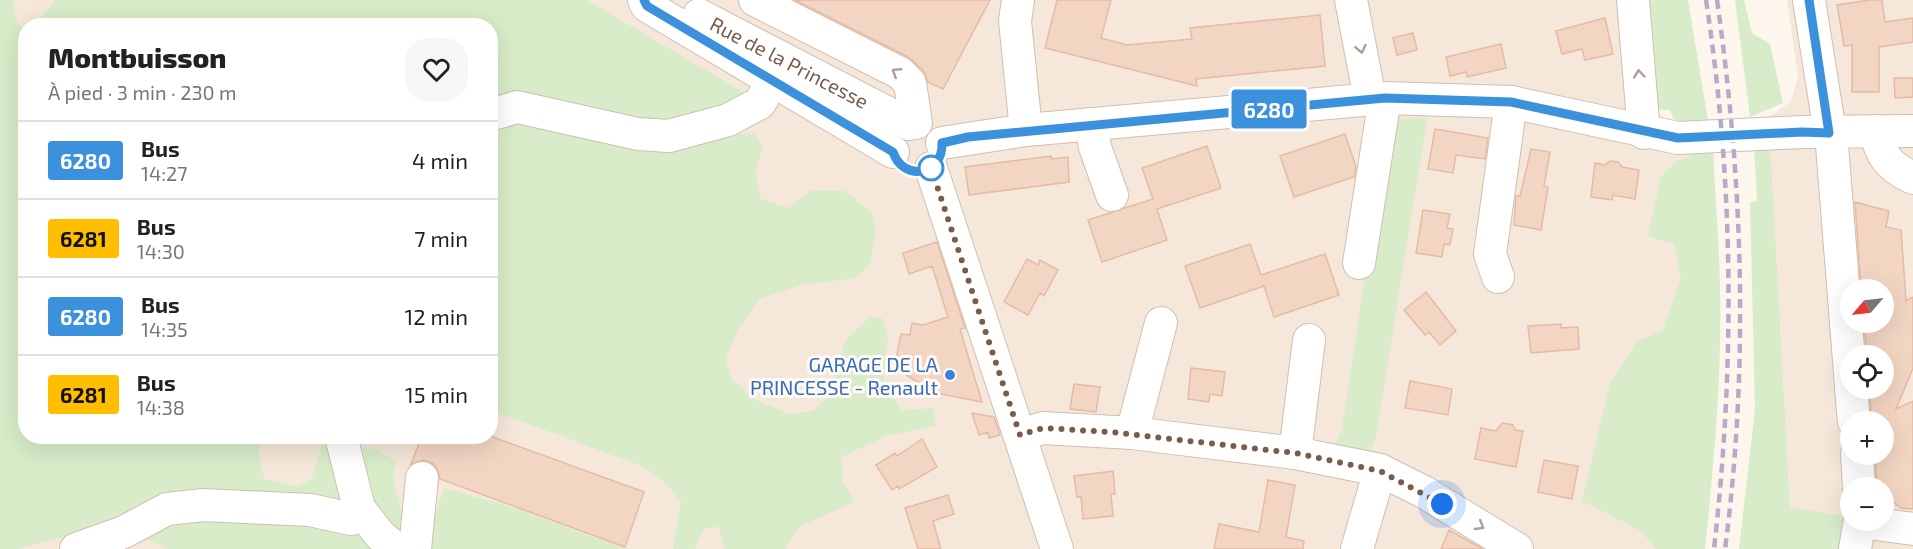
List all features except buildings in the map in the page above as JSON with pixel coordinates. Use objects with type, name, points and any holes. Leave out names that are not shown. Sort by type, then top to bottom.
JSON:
[{"type":"street","name":"Rue de la Princesse","points":[[644,0],[647,6],[772,81],[824,94],[912,124]]},
{"type":"street","name":"Rue de la Princesse","points":[[669,0],[824,94],[893,152]]},
{"type":"street","points":[[755,0],[900,73],[910,83],[912,124]]},
{"type":"street","points":[[1018,0],[1015,21],[1026,130]]},
{"type":"street","points":[[1351,0],[1378,98],[1359,263]]},
{"type":"street","points":[[1633,0],[1644,133]]},
{"type":"street","points":[[1809,0],[1829,133],[1847,345]]},
{"type":"street","points":[[498,113],[517,107],[638,134],[669,136],[728,120],[760,103],[772,81]]},
{"type":"street","points":[[1057,549],[1020,435],[936,156],[935,130],[912,124],[898,132],[893,152],[896,159],[908,170],[923,172],[936,156],[1026,130],[1378,98],[1511,102],[1555,110],[1644,133],[1678,138],[1802,132],[1913,131]]},
{"type":"street","points":[[1498,277],[1490,254],[1511,102]]},
{"type":"street","points":[[1091,124],[1095,147],[1112,195]]},
{"type":"street","points":[[1875,131],[1880,153],[1885,161],[1913,178]]},
{"type":"street","points":[[1132,434],[1161,323]]},
{"type":"street","points":[[1295,453],[1309,340]]},
{"type":"street","points":[[1020,435],[1043,428],[1132,434],[1295,453],[1380,471],[1424,492],[1517,549]]},
{"type":"street","points":[[343,444],[359,508],[379,534],[396,549]]},
{"type":"street","points":[[1357,549],[1380,471]]},
{"type":"street","points":[[415,549],[422,478]]},
{"type":"street","points":[[76,549],[124,532],[167,509],[203,506],[310,510],[351,519],[359,508]]},
{"type":"street","points":[[1894,529],[1913,528]]},
{"type":"shaded area","points":[[0,0],[1643,0],[1655,109],[1672,127],[1711,127],[1712,400],[1694,549],[0,549]]},
{"type":"shaded area","points":[[1787,0],[1913,0],[1913,549],[1785,549],[1790,507],[1771,155],[1763,144],[1761,123],[1791,101],[1798,77]]},
{"type":"green space","points":[[0,0],[13,0],[18,23],[18,444],[260,444],[264,479],[297,487],[312,478],[322,444],[341,444],[377,450],[396,461],[393,477],[400,507],[433,521],[444,488],[518,509],[626,549],[167,549],[113,523],[18,549],[0,549]]},
{"type":"green space","points":[[55,0],[587,0],[743,92],[732,133],[756,134],[763,148],[755,171],[761,199],[788,208],[811,190],[844,191],[872,212],[876,231],[870,265],[855,278],[802,285],[760,299],[738,329],[726,360],[732,380],[758,401],[789,414],[813,411],[829,397],[846,339],[870,317],[882,318],[888,335],[883,383],[901,410],[933,408],[936,426],[889,435],[841,457],[843,481],[854,502],[801,526],[785,549],[725,549],[718,527],[704,528],[695,549],[673,549],[681,501],[668,485],[644,467],[498,413],[498,18],[40,18]]},
{"type":"green space","points":[[1643,0],[1688,0],[1709,126],[1674,120],[1670,110],[1655,109]]},
{"type":"green space","points":[[1735,0],[1744,0],[1752,33],[1770,44],[1783,103],[1750,117]]},
{"type":"green space","points":[[1427,118],[1376,437],[1367,459],[1333,450],[1342,429],[1389,119]]},
{"type":"green space","points":[[1763,144],[1771,155],[1790,507],[1840,515],[1840,531],[1846,531],[1841,549],[1739,549],[1755,409],[1750,202],[1757,201],[1754,148]]},
{"type":"green space","points":[[1713,147],[1719,270],[1720,354],[1705,549],[1656,549],[1641,531],[1582,501],[1610,384],[1636,342],[1662,331],[1681,278],[1674,245],[1648,236],[1661,176],[1677,161]]},
{"type":"railway","points":[[1706,0],[1722,137],[1728,274],[1726,411],[1714,549]]},
{"type":"railway","points":[[1717,0],[1733,137],[1740,274],[1738,412],[1725,549]]},
{"type":"bus line","name":"6280","points":[[644,0],[647,6],[893,152],[901,166],[915,172],[923,172],[936,164],[942,151],[942,143],[968,137],[1385,98],[1511,102],[1555,110],[1644,133],[1678,138],[1754,133],[1829,133],[1809,0]]},
{"type":"place","name":"GARAGE DE LA PRINCESSE - Renault","points":[[950,375]]},
{"type":"route","points":[[931,168],[1020,435],[1043,428],[1110,432],[1295,453],[1380,471],[1424,492],[1442,504]]}]
